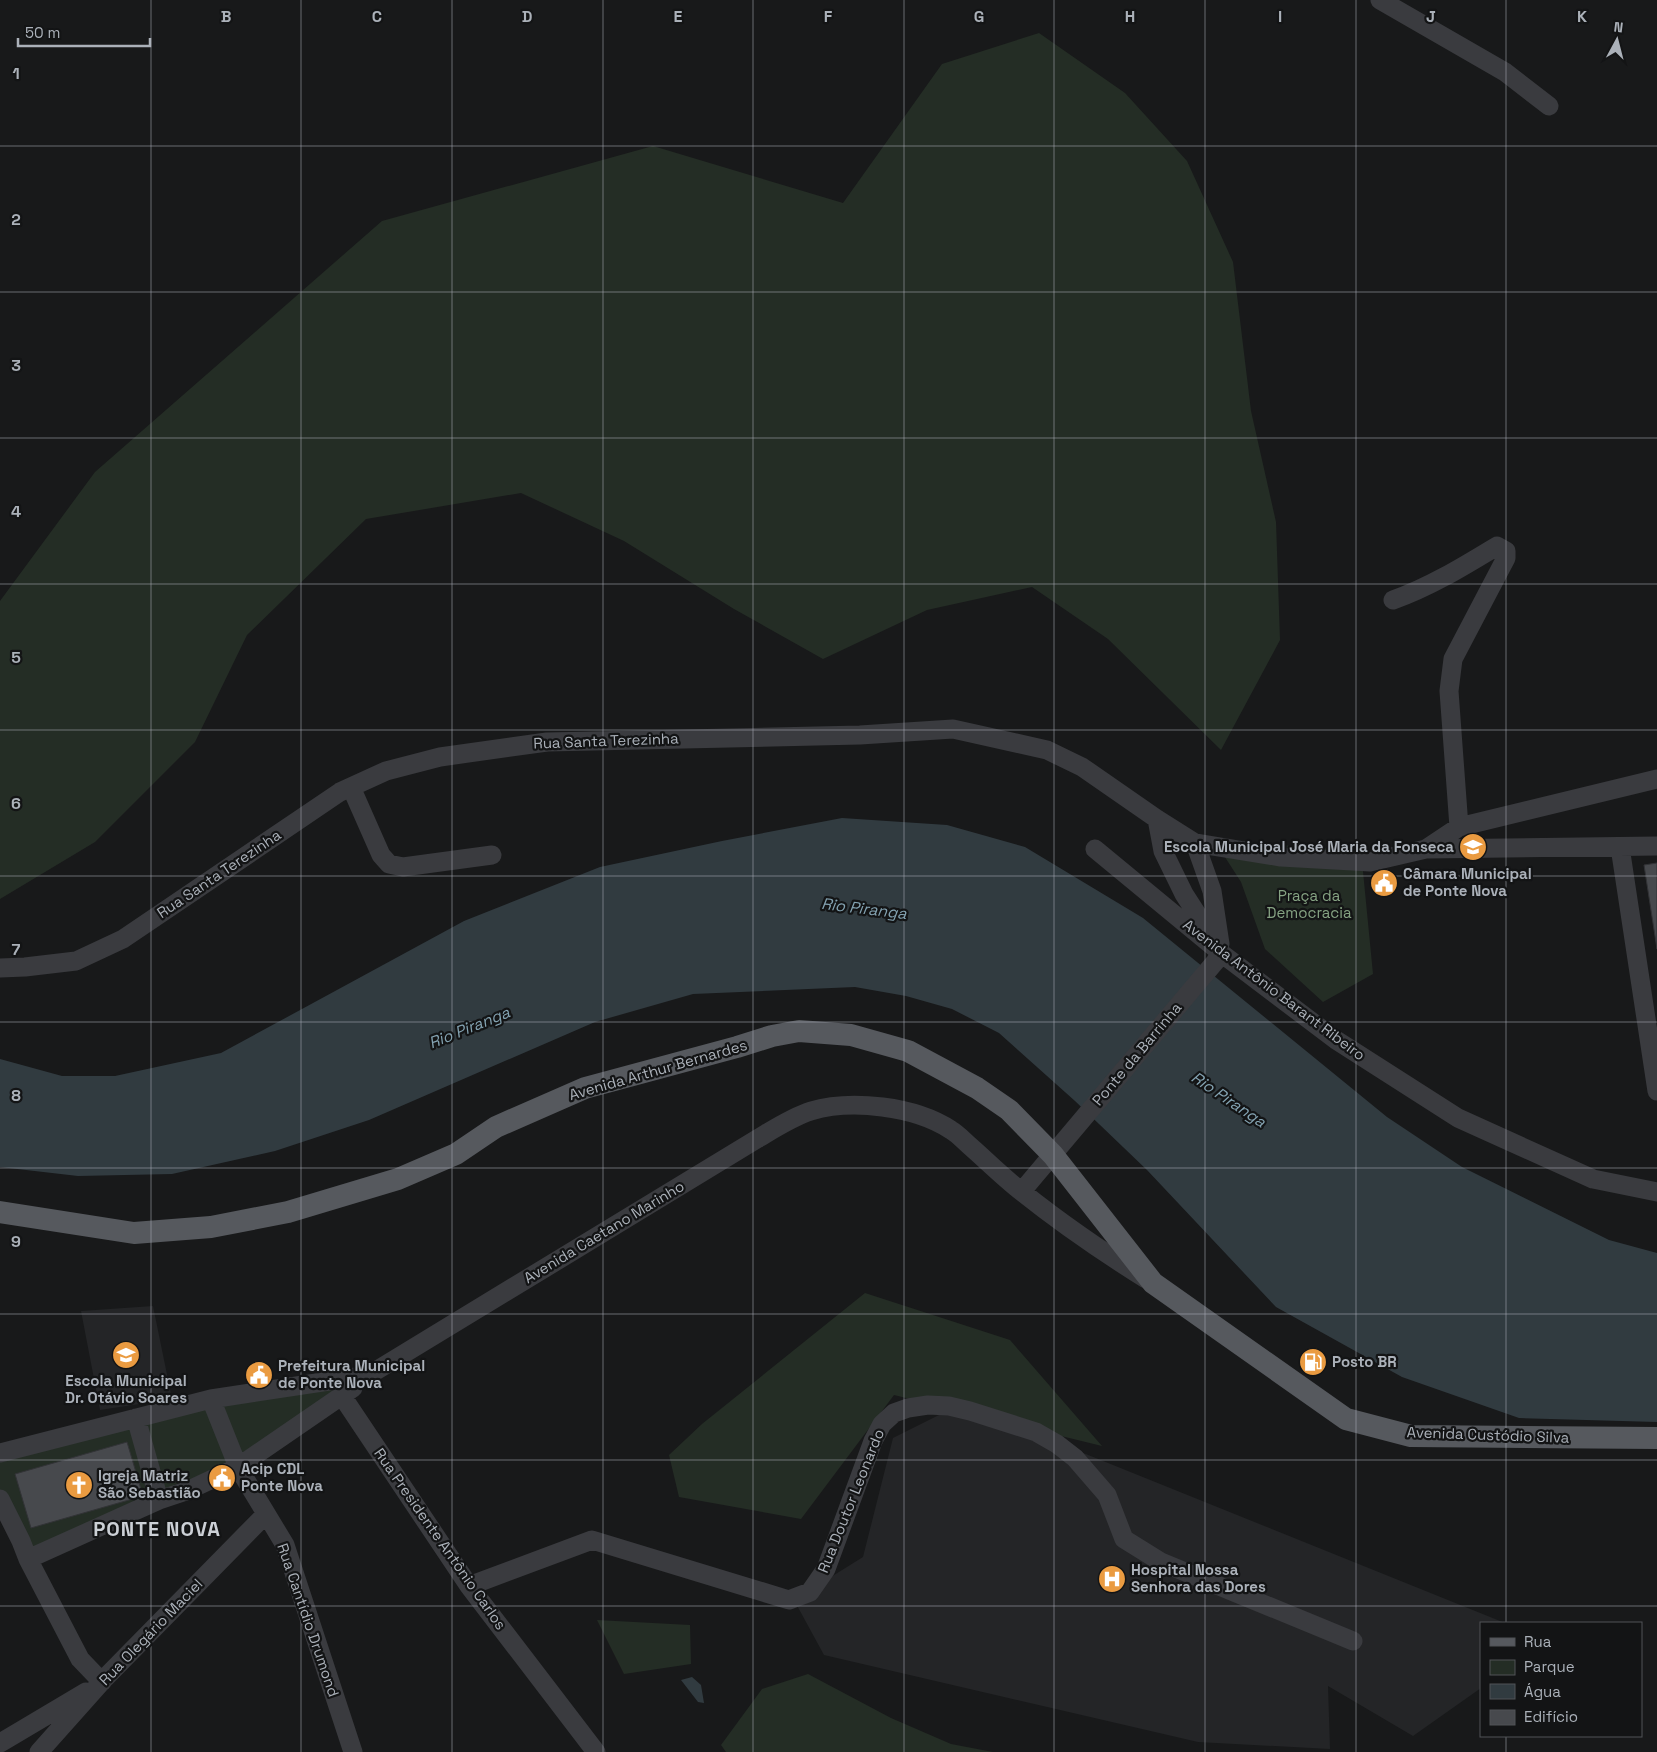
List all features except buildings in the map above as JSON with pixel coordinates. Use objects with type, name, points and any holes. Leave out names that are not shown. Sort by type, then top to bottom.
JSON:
[{"type":"main road","name":"Avenida Arthur Bernardes","points":[[0,1212],[134,1233],[211,1227],[288,1212],[398,1180],[456,1154],[496,1128],[585,1088],[737,1048],[772,1036],[799,1031],[851,1035],[908,1051],[977,1088],[1009,1110],[1053,1155],[1153,1283]]},
{"type":"main road","name":"Avenida Custódio Silva","points":[[1153,1283],[1346,1418],[1412,1436],[1657,1438]]},
{"type":"street","points":[[1380,0],[1505,72],[1549,106]]},
{"type":"street","points":[[1393,600],[1412,594],[1470,563],[1497,546],[1506,551],[1506,558],[1453,659],[1449,691],[1459,827]]},
{"type":"street","name":"Rua Santa Terezinha","points":[[0,968],[76,961],[123,938],[340,792],[386,771],[440,757],[547,742],[860,734],[953,729],[1047,750],[1082,767],[1195,843]]},
{"type":"street","points":[[1426,849],[1459,827],[1657,779]]},
{"type":"street","points":[[351,787],[381,855],[389,864],[403,868],[492,855]]},
{"type":"street","points":[[1157,819],[1163,851],[1218,958]]},
{"type":"street","points":[[1218,958],[1212,891],[1195,843],[1281,857],[1370,862],[1426,849],[1657,846]]},
{"type":"street","points":[[1620,847],[1657,1091]]},
{"type":"street","name":"Avenida Antônio Barant Ribeiro","points":[[1095,849],[1218,958],[1336,1040],[1458,1118],[1593,1179],[1657,1192]]},
{"type":"street","name":"Ponte da Barrinha","points":[[1022,1192],[1218,958]]},
{"type":"street","name":"Avenida Caetano Marinho","points":[[7,1451],[211,1399],[370,1375],[757,1139],[808,1112],[840,1105],[899,1110],[917,1115],[951,1130],[1022,1192],[1087,1242],[1153,1283]]},
{"type":"street","points":[[28,1559],[238,1467],[370,1375]]},
{"type":"street","name":"Rua Presidente Antônio Carlos","points":[[342,1396],[469,1586],[596,1752]]},
{"type":"street","name":"Rua Cantídio Drumond","points":[[211,1399],[238,1467],[285,1545],[353,1752]]},
{"type":"street","name":"Rua Doutor Leonardo","points":[[469,1586],[592,1540],[789,1600],[810,1592],[826,1569],[872,1441],[882,1424],[894,1413],[908,1408],[928,1405],[949,1406],[1036,1432],[1057,1444],[1075,1458],[1107,1495],[1124,1538],[1161,1562],[1353,1641]]},
{"type":"street","points":[[136,1418],[159,1500]]},
{"type":"street","points":[[0,1499],[28,1559],[80,1659],[102,1682],[0,1743]]},
{"type":"street","name":"Rua Olegário Maciel","points":[[39,1752],[102,1682],[266,1514]]},
{"type":"shaded area","name":"Escola Municipal Dr. Otávio Soares","points":[[153,1306],[172,1399],[100,1410],[81,1311]]},
{"type":"shaded area","name":"Hospital Nossa Senhora das Dores","points":[[951,1409],[1056,1442],[1503,1622],[1480,1622],[1480,1689],[1413,1736],[1328,1686],[1330,1749],[1198,1742],[824,1655],[794,1600],[863,1557],[893,1438]]},
{"type":"green space","points":[[1039,33],[1125,93],[1187,161],[1233,262],[1251,411],[1276,522],[1280,640],[1221,750],[1108,639],[1032,587],[927,610],[823,659],[734,609],[624,541],[521,493],[366,519],[247,635],[195,742],[95,842],[0,899],[0,601],[95,472],[382,221],[653,146],[843,203],[942,64]]},
{"type":"green space","name":"Praça da Democracia","points":[[1214,840],[1361,851],[1373,974],[1323,1002],[1265,949],[1241,882]]},
{"type":"green space","points":[[865,1293],[1010,1340],[1102,1446],[894,1395],[801,1519],[679,1497],[669,1455],[702,1424]]},
{"type":"green space","points":[[369,1375],[306,1419],[195,1479],[186,1479],[28,1559],[0,1494],[0,1459],[5,1451]]},
{"type":"green space","points":[[597,1620],[690,1625],[691,1664],[624,1674]]},
{"type":"green space","points":[[808,1674],[891,1718],[951,1744],[993,1752],[726,1752],[721,1745],[762,1689]]},
{"type":"water","name":"Rio Piranga","points":[[842,818],[947,825],[1025,847],[1143,918],[1387,1117],[1462,1167],[1609,1240],[1657,1253],[1657,1422],[1519,1418],[1402,1377],[1276,1307],[1147,1170],[1075,1101],[999,1033],[952,1009],[906,996],[855,987],[693,994],[595,1022],[369,1120],[275,1151],[172,1174],[78,1176],[0,1167],[0,1059],[62,1076],[115,1076],[221,1053],[464,921],[600,867]]},
{"type":"water","points":[[692,1677],[701,1685],[704,1703],[698,1702],[681,1680]]},
{"type":"place","name":"Escola Municipal José Maria da Fonseca","points":[[1473,847]]},
{"type":"place","name":"Câmara Municipal de Ponte Nova","points":[[1384,883]]},
{"type":"place","name":"Escola Municipal Dr. Otávio Soares","points":[[126,1355]]},
{"type":"place","name":"Posto BR","points":[[1313,1362]]},
{"type":"place","name":"Prefeitura Municipal de Ponte Nova","points":[[259,1375]]},
{"type":"place","name":"Acip CDL Ponte Nova","points":[[222,1478]]},
{"type":"place","name":"Igreja Matriz São Sebastião","points":[[79,1485]]},
{"type":"place","name":"Hospital Nossa Senhora das Dores","points":[[1112,1579]]},
{"type":"district","name":"PONTE NOVA","points":[[157,1529]]}]
